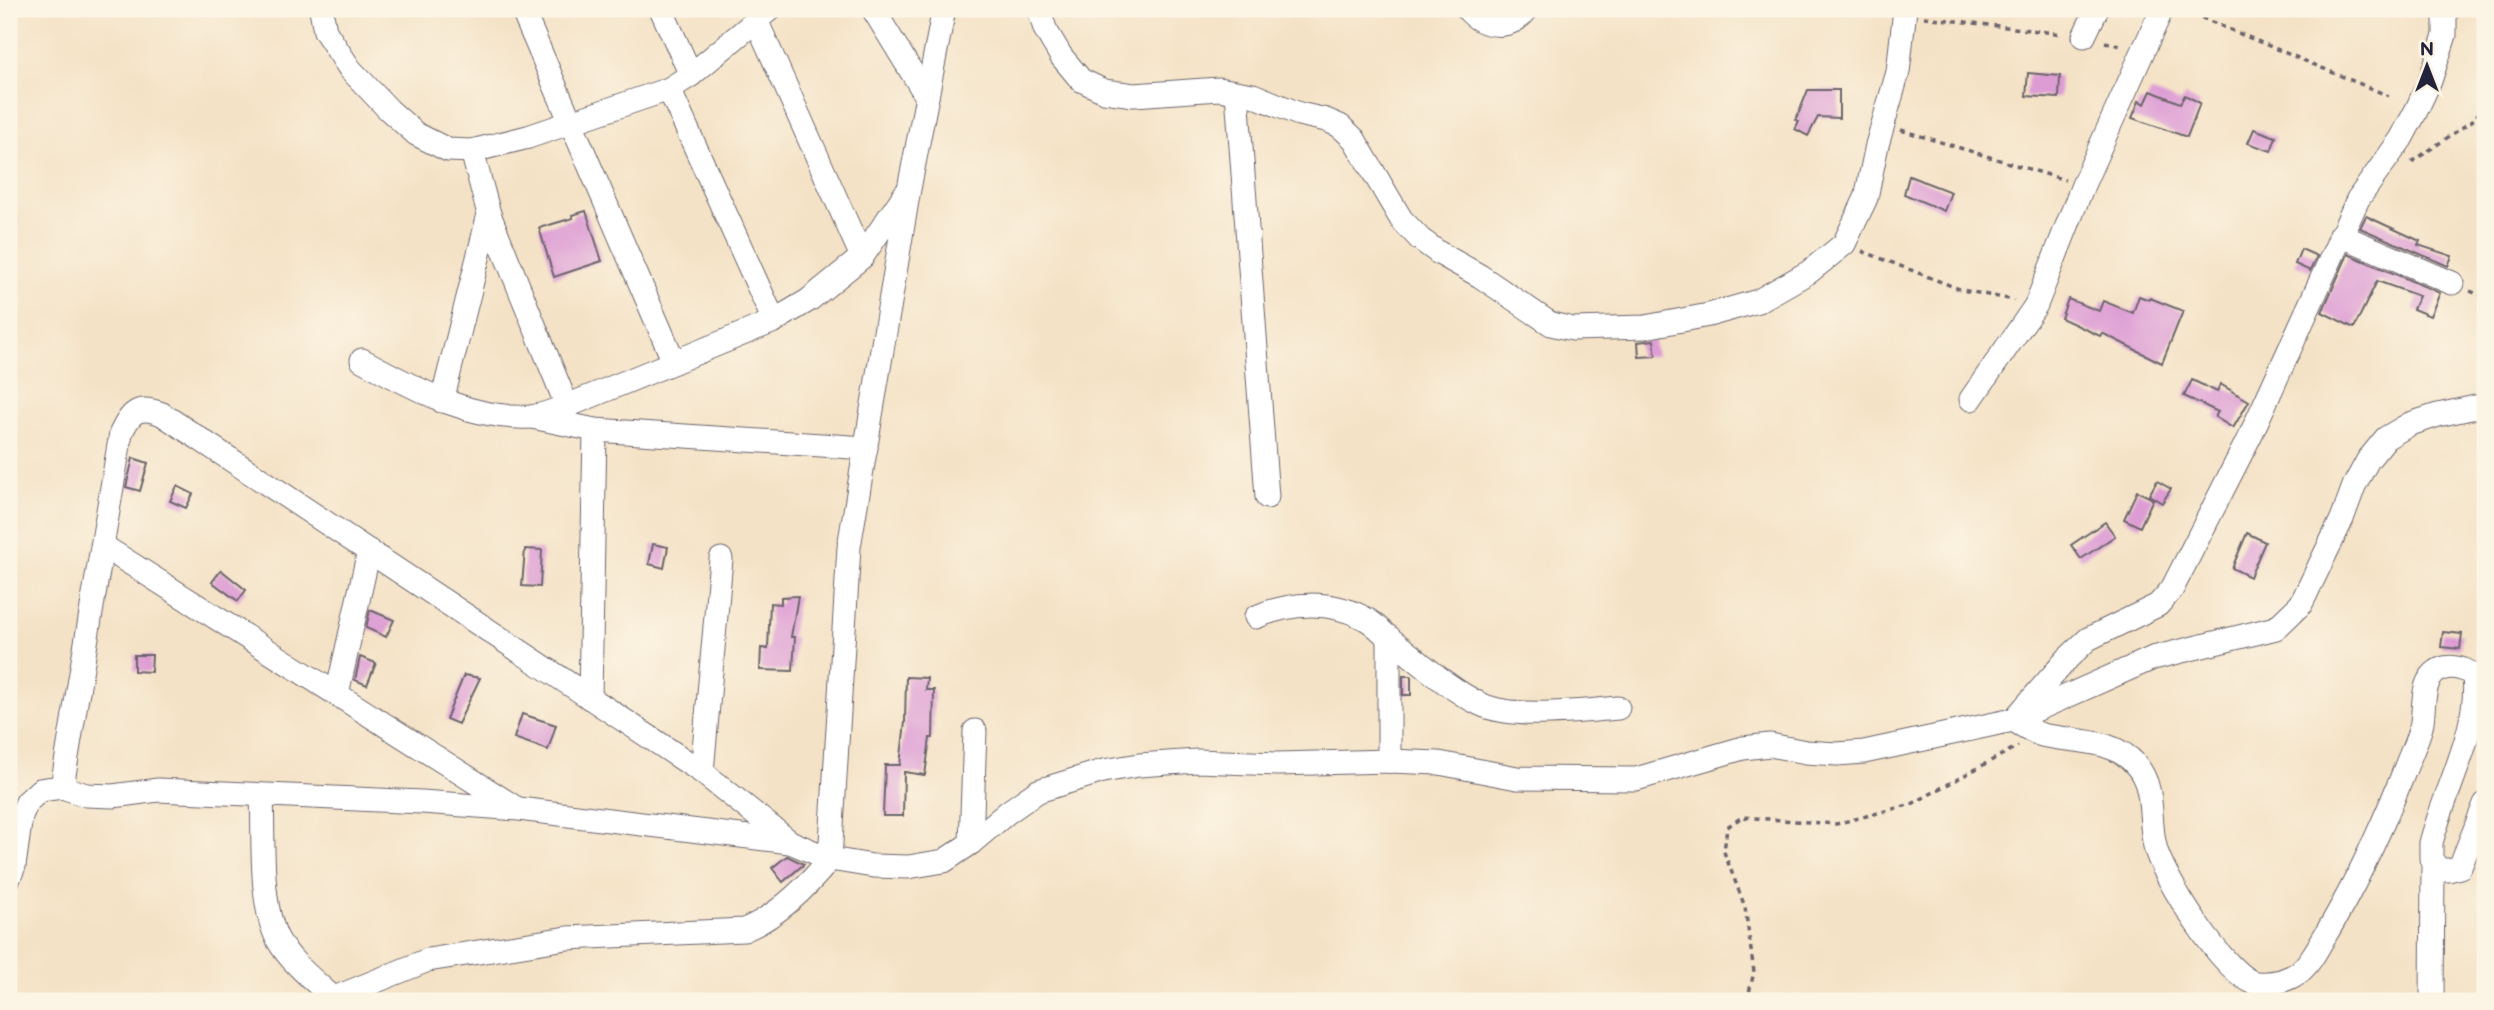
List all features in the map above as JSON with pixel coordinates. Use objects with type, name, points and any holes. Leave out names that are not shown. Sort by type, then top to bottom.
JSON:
[{"type":"street","points":[[321,9],[325,31],[350,69],[388,110],[416,134],[448,150],[472,151],[528,137],[669,89],[691,75],[763,15],[862,257]]},
{"type":"street","points":[[522,9],[674,362]]},
{"type":"street","points":[[661,9],[691,75]]},
{"type":"street","points":[[873,9],[927,97]]},
{"type":"street","points":[[262,796],[267,911],[279,941],[330,1000],[428,960],[567,938],[744,930],[776,913],[830,859],[849,547],[909,188],[944,9]]},
{"type":"street","points":[[1039,9],[1045,29],[1061,56],[1081,80],[1104,91],[1134,95],[1219,89],[1253,95],[1299,114],[1340,126],[1354,139],[1401,219],[1420,239],[1551,324],[1573,329],[1645,327],[1709,315],[1758,301],[1809,272],[1844,244],[1866,198],[1882,124],[1898,72],[1905,12]]},
{"type":"street","points":[[1467,9],[1484,23],[1501,25],[1514,21],[1527,9]]},
{"type":"street","points":[[2084,36],[2097,9]]},
{"type":"street","points":[[1971,399],[2036,304],[2083,185],[2162,9]]},
{"type":"street","points":[[2013,720],[2088,639],[2158,605],[2172,589],[2251,434],[2358,199],[2401,139],[2416,111],[2430,81],[2445,35],[2445,9]]},
{"type":"street","points":[[669,89],[774,321]]},
{"type":"street","points":[[1237,93],[1267,497]]},
{"type":"street","points":[[472,151],[489,214],[567,406]]},
{"type":"street","points":[[532,417],[567,406],[774,321],[809,300],[862,257],[909,188]]},
{"type":"street","points":[[442,401],[489,214]]},
{"type":"street","points":[[2340,235],[2452,283]]},
{"type":"street","points":[[362,360],[442,401],[487,414],[532,417],[595,430],[866,448]]},
{"type":"street","points":[[62,787],[121,433],[127,420],[137,411],[149,409],[162,414],[702,772],[790,842],[830,859],[873,866],[908,867],[944,861],[971,844],[1008,812],[1038,792],[1103,771],[1139,765],[1196,761],[1278,764],[1438,762],[1517,778],[1636,779],[1742,748],[1770,745],[1806,752],[1864,752],[2013,720],[2153,658],[2276,628],[2301,604],[2333,541],[2358,477],[2386,438],[2410,425],[2438,415],[2485,405]]},
{"type":"street","points":[[590,698],[595,430]]},
{"type":"street","points":[[103,546],[519,809]]},
{"type":"street","points":[[337,694],[369,551]]},
{"type":"street","points":[[702,772],[721,559]]},
{"type":"street","points":[[1256,617],[1275,608],[1311,603],[1365,618],[1447,683],[1481,705],[1508,710],[1556,713],[1618,708]]},
{"type":"street","points":[[1389,637],[1389,761]]},
{"type":"street","points":[[2013,720],[2039,734],[2081,740],[2109,748],[2134,762],[2143,774],[2149,792],[2155,847],[2171,886],[2196,924],[2241,976],[2253,983],[2284,980],[2299,972],[2310,960],[2340,912],[2389,810],[2421,726],[2428,681],[2434,673],[2444,669],[2466,669],[2474,676],[2476,691],[2471,722],[2431,843],[2431,859],[2439,870],[2460,867],[2485,804]]},
{"type":"street","points":[[971,844],[975,731]]},
{"type":"street","points":[[9,878],[14,866],[21,817],[27,802],[40,790],[62,787],[86,795],[113,796],[158,790],[519,809],[790,842]]},
{"type":"street","points":[[2432,1001],[2434,865]]},
{"type":"path","points":[[2182,9],[2389,96]]},
{"type":"path","points":[[1905,12],[2084,36],[2143,52]]},
{"type":"path","points":[[2412,162],[2476,118],[2485,95]]},
{"type":"path","points":[[1882,124],[2083,185]]},
{"type":"path","points":[[1844,244],[1962,290],[2036,304]]},
{"type":"path","points":[[1747,1001],[1754,972],[1745,907],[1724,852],[1727,827],[1742,817],[1836,824],[1912,804],[2039,734]]},
{"type":"building","points":[[2028,73],[2060,76],[2059,98],[2026,96]]},
{"type":"building","points":[[1808,90],[1839,90],[1839,118],[1818,117],[1808,136],[1795,129]]},
{"type":"building","points":[[2151,91],[2180,103],[2185,95],[2200,103],[2187,137],[2132,118],[2139,101],[2145,104]]},
{"type":"building","points":[[2254,129],[2276,137],[2271,151],[2248,143]]},
{"type":"building","points":[[1909,176],[1951,192],[1944,211],[1904,194]]},
{"type":"building","points":[[586,211],[602,261],[554,277],[539,228],[573,218],[572,215]]},
{"type":"building","points":[[2366,216],[2420,241],[2418,245],[2452,256],[2448,266],[2360,228]]},
{"type":"building","points":[[2301,249],[2317,256],[2310,271],[2295,264]]},
{"type":"building","points":[[2348,254],[2440,293],[2430,316],[2413,309],[2419,296],[2377,281],[2354,328],[2322,312]]},
{"type":"building","points":[[2139,296],[2183,311],[2162,363],[2102,333],[2100,336],[2061,318],[2068,299],[2099,311],[2103,301],[2133,313]]},
{"type":"building","points":[[1654,340],[1656,356],[1639,357],[1638,342]]},
{"type":"building","points":[[2192,380],[2217,392],[2220,384],[2249,401],[2233,428],[2215,417],[2218,412],[2184,396]]},
{"type":"building","points":[[133,458],[148,463],[140,491],[126,487]]},
{"type":"building","points":[[2157,481],[2171,489],[2162,503],[2149,495]]},
{"type":"building","points":[[177,486],[193,494],[186,508],[170,501]]},
{"type":"building","points":[[2137,491],[2153,499],[2140,527],[2124,519]]},
{"type":"building","points":[[2105,522],[2115,536],[2081,559],[2071,545]]},
{"type":"building","points":[[2247,533],[2265,542],[2250,577],[2232,568]]},
{"type":"building","points":[[653,544],[668,547],[664,568],[649,564]]},
{"type":"building","points":[[525,549],[542,550],[540,587],[522,586]]},
{"type":"building","points":[[221,570],[246,590],[238,601],[212,582]]},
{"type":"building","points":[[798,596],[791,637],[795,637],[793,671],[760,670],[761,648],[768,649],[770,603],[781,604],[781,597]]},
{"type":"building","points":[[370,610],[394,620],[386,637],[366,628]]},
{"type":"building","points":[[2443,632],[2462,634],[2460,649],[2441,647]]},
{"type":"building","points":[[134,655],[152,655],[151,672],[134,671]]},
{"type":"building","points":[[360,657],[376,663],[367,685],[355,680]]},
{"type":"building","points":[[464,675],[480,678],[458,724],[446,719]]},
{"type":"building","points":[[1403,676],[1411,676],[1411,695],[1403,695]]},
{"type":"building","points":[[906,677],[927,678],[926,690],[934,690],[933,738],[930,738],[925,775],[904,772],[903,816],[883,816],[885,765],[900,765]]},
{"type":"building","points":[[522,714],[556,725],[548,750],[514,738]]},
{"type":"building","points":[[787,856],[804,864],[783,882],[772,868]]}]
